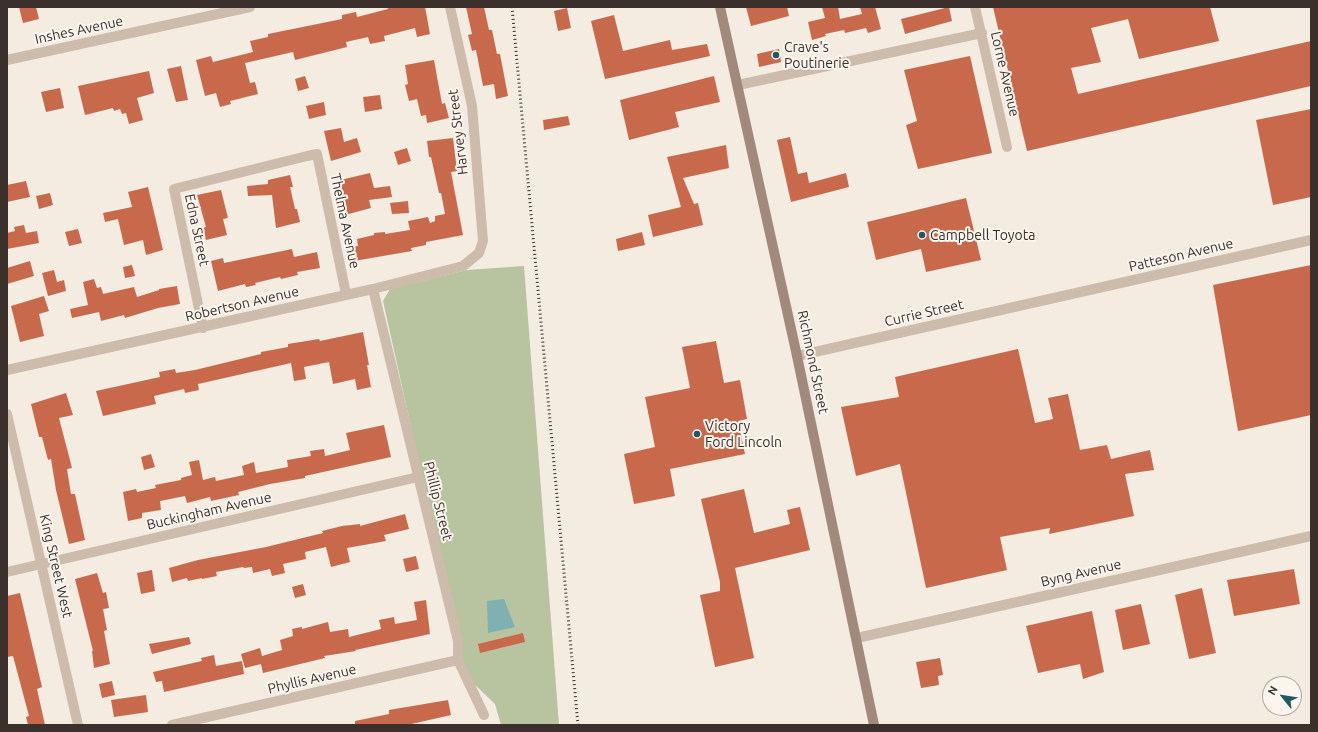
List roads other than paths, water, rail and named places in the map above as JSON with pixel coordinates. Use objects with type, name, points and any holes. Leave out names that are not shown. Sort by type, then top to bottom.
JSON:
[{"type":"main road","name":"Richmond Street","points":[[720,7],[797,356],[874,725]]},
{"type":"street","name":"Inshes Avenue","points":[[7,60],[250,7]]},
{"type":"street","name":"Harvey Street","points":[[450,7],[472,106],[483,241],[479,253]]},
{"type":"street","name":"Lorne Avenue","points":[[975,7],[1007,147]]},
{"type":"street","points":[[738,84],[982,33]]},
{"type":"street","name":"Thelma Avenue","points":[[317,154],[346,294]]},
{"type":"street","name":"Edna Street","points":[[203,328],[174,189],[317,154]]},
{"type":"street","name":"Patteson Avenue","points":[[1057,296],[1311,240]]},
{"type":"street","name":"Robertson Avenue","points":[[7,370],[203,328],[373,289],[463,266],[479,253]]},
{"type":"street","name":"Phillip Street","points":[[373,289],[458,641],[458,660],[484,715]]},
{"type":"street","name":"Currie Street","points":[[797,356],[1057,296]]},
{"type":"street","name":"King Street West","points":[[7,414],[78,725]]},
{"type":"street","name":"Buckingham Avenue","points":[[7,572],[418,477]]},
{"type":"street","name":"Byng Avenue","points":[[857,638],[1311,536]]},
{"type":"street","name":"Phyllis Avenue","points":[[172,725],[458,660]]},
{"type":"water","points":[[504,599],[515,627],[488,633],[487,601]]},
{"type":"railway","points":[[512,7],[578,725]]},
{"type":"place","name":"Crave's Poutinerie","points":[[776,55]]},
{"type":"place","name":"Campbell Toyota","points":[[922,235]]},
{"type":"place","name":"Victory Ford Lincoln","points":[[697,434]]}]
